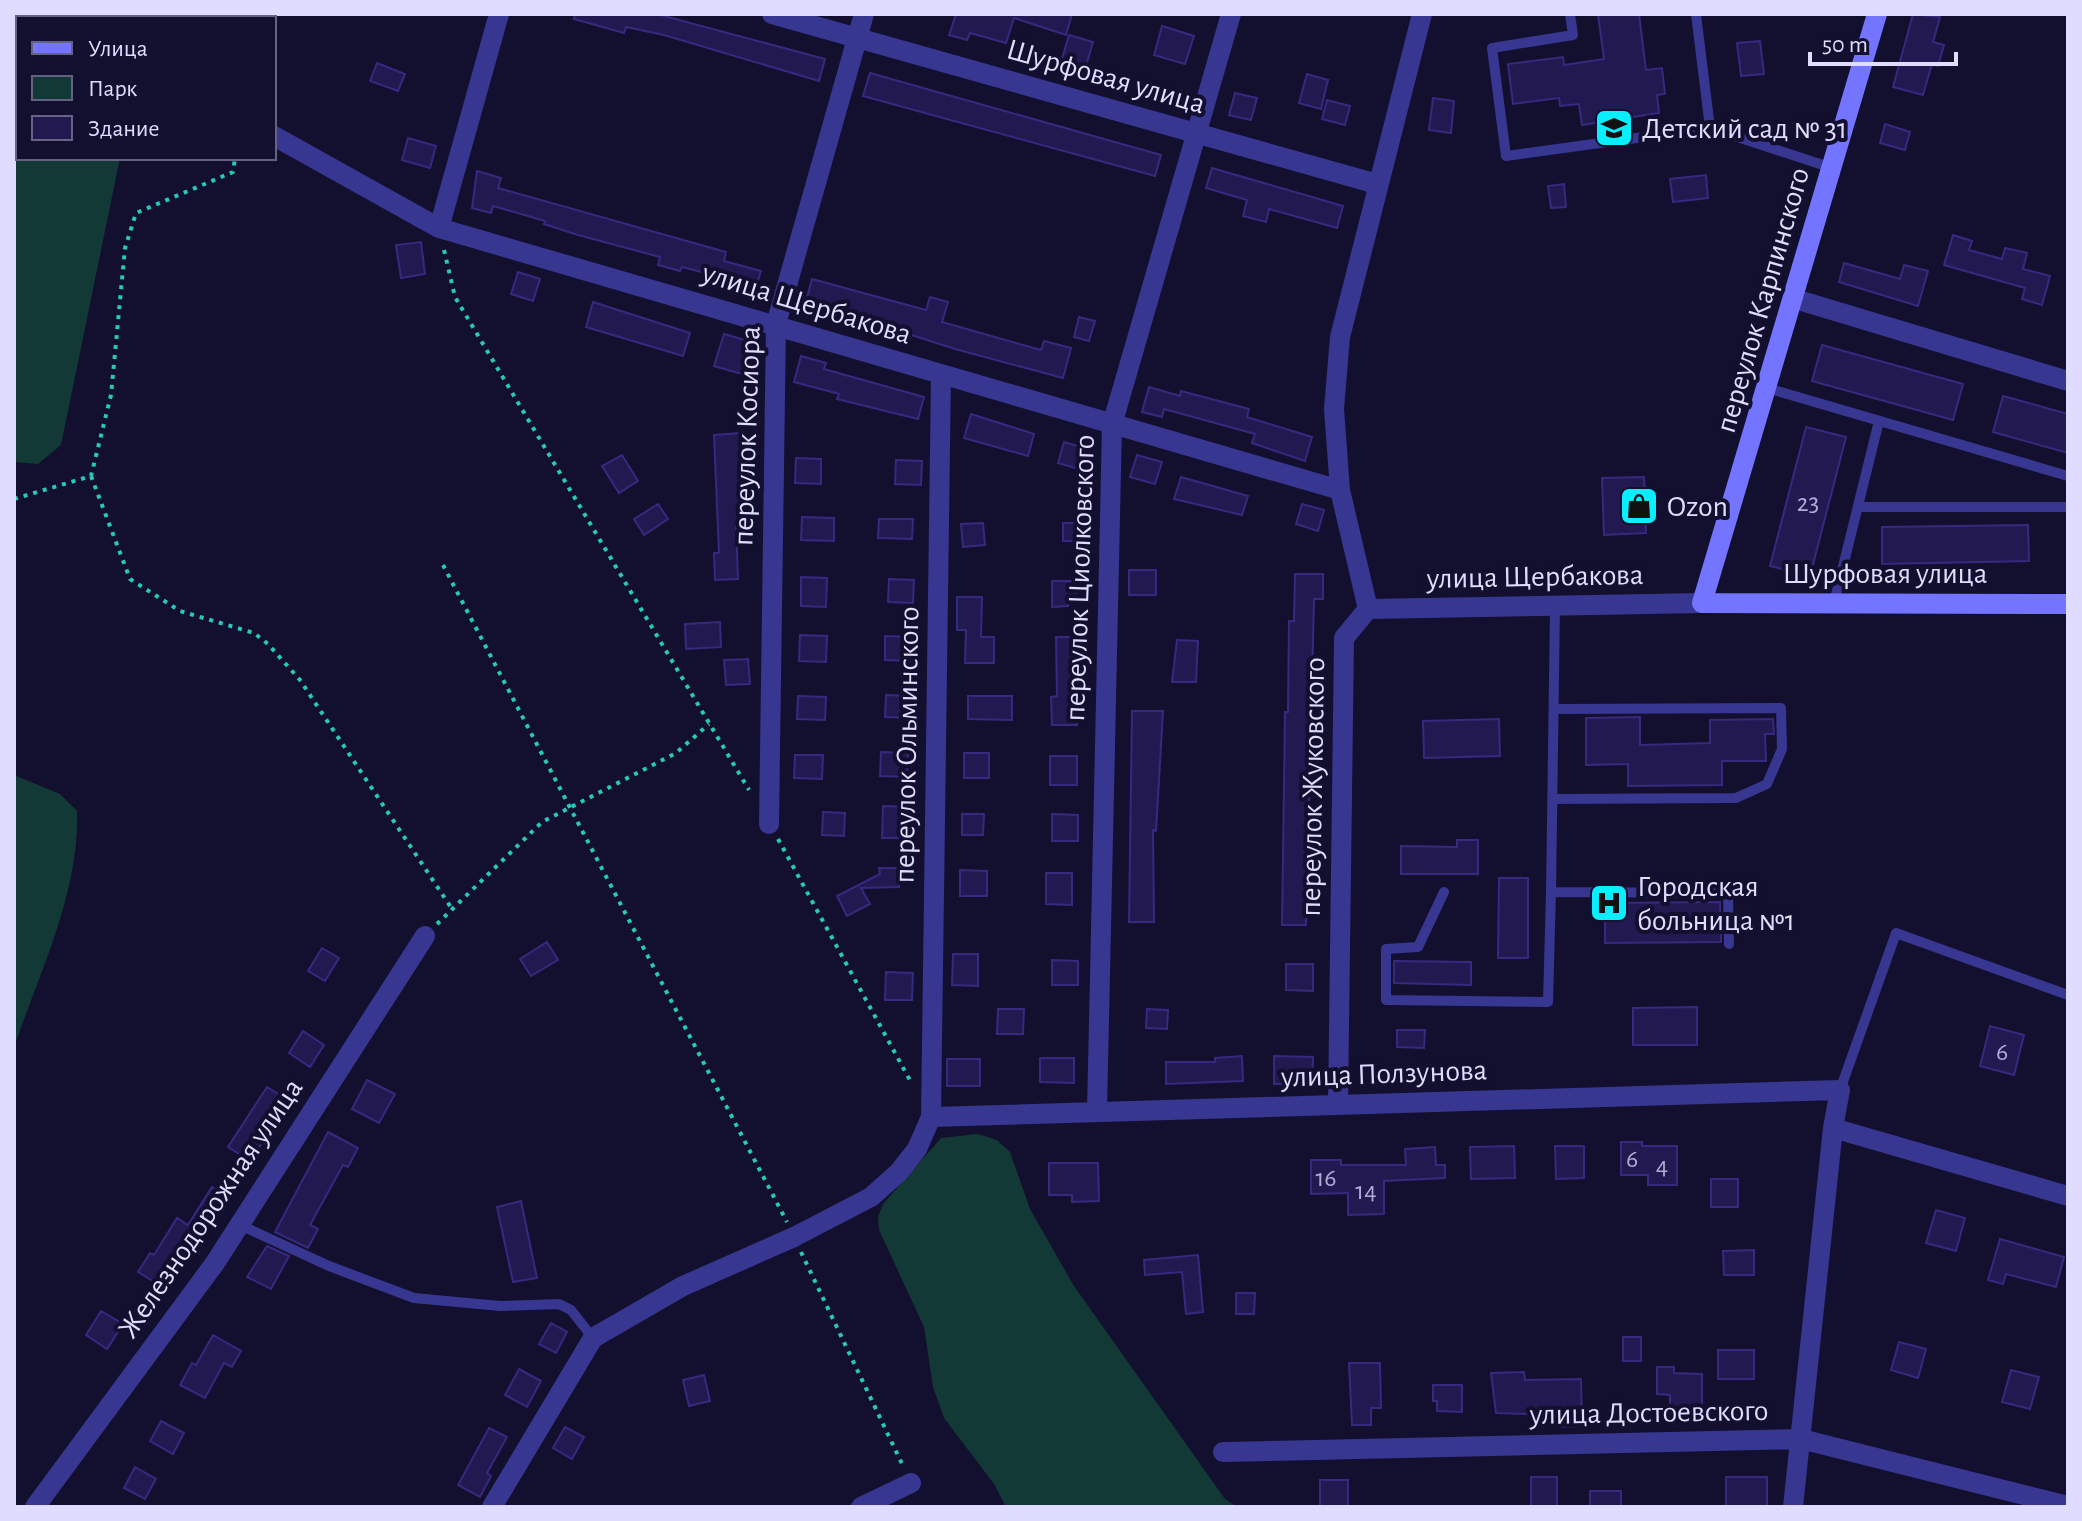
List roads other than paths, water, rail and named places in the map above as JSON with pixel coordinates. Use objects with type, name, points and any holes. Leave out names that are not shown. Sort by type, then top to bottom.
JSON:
[{"type":"street","points":[[439,228],[499,14]]},
{"type":"street","name":"Шурфовая улица","points":[[772,14],[1377,184]]},
{"type":"street","name":"переулок Косиора","points":[[769,824],[776,324],[864,14]]},
{"type":"street","name":"переулок Циолковского","points":[[1097,1112],[1112,425],[1231,14]]},
{"type":"street","points":[[1368,609],[1340,490],[1334,409],[1340,337],[1422,14]]},
{"type":"street","name":"переулок Карпинского","points":[[1702,603],[1795,299],[1877,14]]},
{"type":"street","name":"улица Щербакова","points":[[276,137],[439,228],[1340,490]]},
{"type":"street","points":[[1795,299],[2068,381]]},
{"type":"street","name":"переулок Ольминского","points":[[931,1117],[941,374]]},
{"type":"street","name":"улица Щербакова","points":[[1368,609],[1702,603]]},
{"type":"street","name":"Шурфовая улица","points":[[1702,603],[2068,604]]},
{"type":"street","name":"переулок Жуковского","points":[[1338,1105],[1344,638],[1368,609]]},
{"type":"street","name":"Железнодорожная улица","points":[[35,1507],[240,1225],[425,936]]},
{"type":"street","points":[[1793,1507],[1833,1128],[1840,1090]]},
{"type":"street","name":"улица Ползунова","points":[[931,1117],[1840,1090]]},
{"type":"street","points":[[492,1507],[593,1338],[683,1286],[794,1237],[871,1197],[899,1172],[917,1149],[931,1117]]},
{"type":"street","points":[[1833,1128],[2068,1196]]},
{"type":"street","name":"улица Достоевского","points":[[1223,1452],[1801,1439],[2068,1506]]},
{"type":"street","points":[[861,1507],[911,1483]]},
{"type":"lane","points":[[1570,14],[1573,35],[1492,48],[1506,156],[1710,128],[1832,168]]},
{"type":"lane","points":[[1696,14],[1710,128]]},
{"type":"lane","points":[[1767,388],[2068,476]]},
{"type":"lane","points":[[1834,603],[1879,421]]},
{"type":"lane","points":[[1858,507],[2068,507]]},
{"type":"lane","points":[[1444,892],[1418,947],[1386,949],[1386,1000],[1548,1002],[1555,606]]},
{"type":"lane","points":[[1553,799],[1736,798],[1767,784],[1782,749],[1781,708],[1554,709]]},
{"type":"lane","points":[[1551,892],[1728,893],[1729,944]]},
{"type":"lane","points":[[1840,1090],[1896,933],[2068,995]]},
{"type":"lane","points":[[240,1225],[329,1266],[414,1298],[500,1306],[559,1304],[571,1310],[593,1338]]},
{"type":"place","name":"Детский сад № 31","points":[[1614,128]]},
{"type":"place","name":"Ozon","points":[[1639,506]]},
{"type":"place","name":"Городская больница №1","points":[[1609,903]]}]
